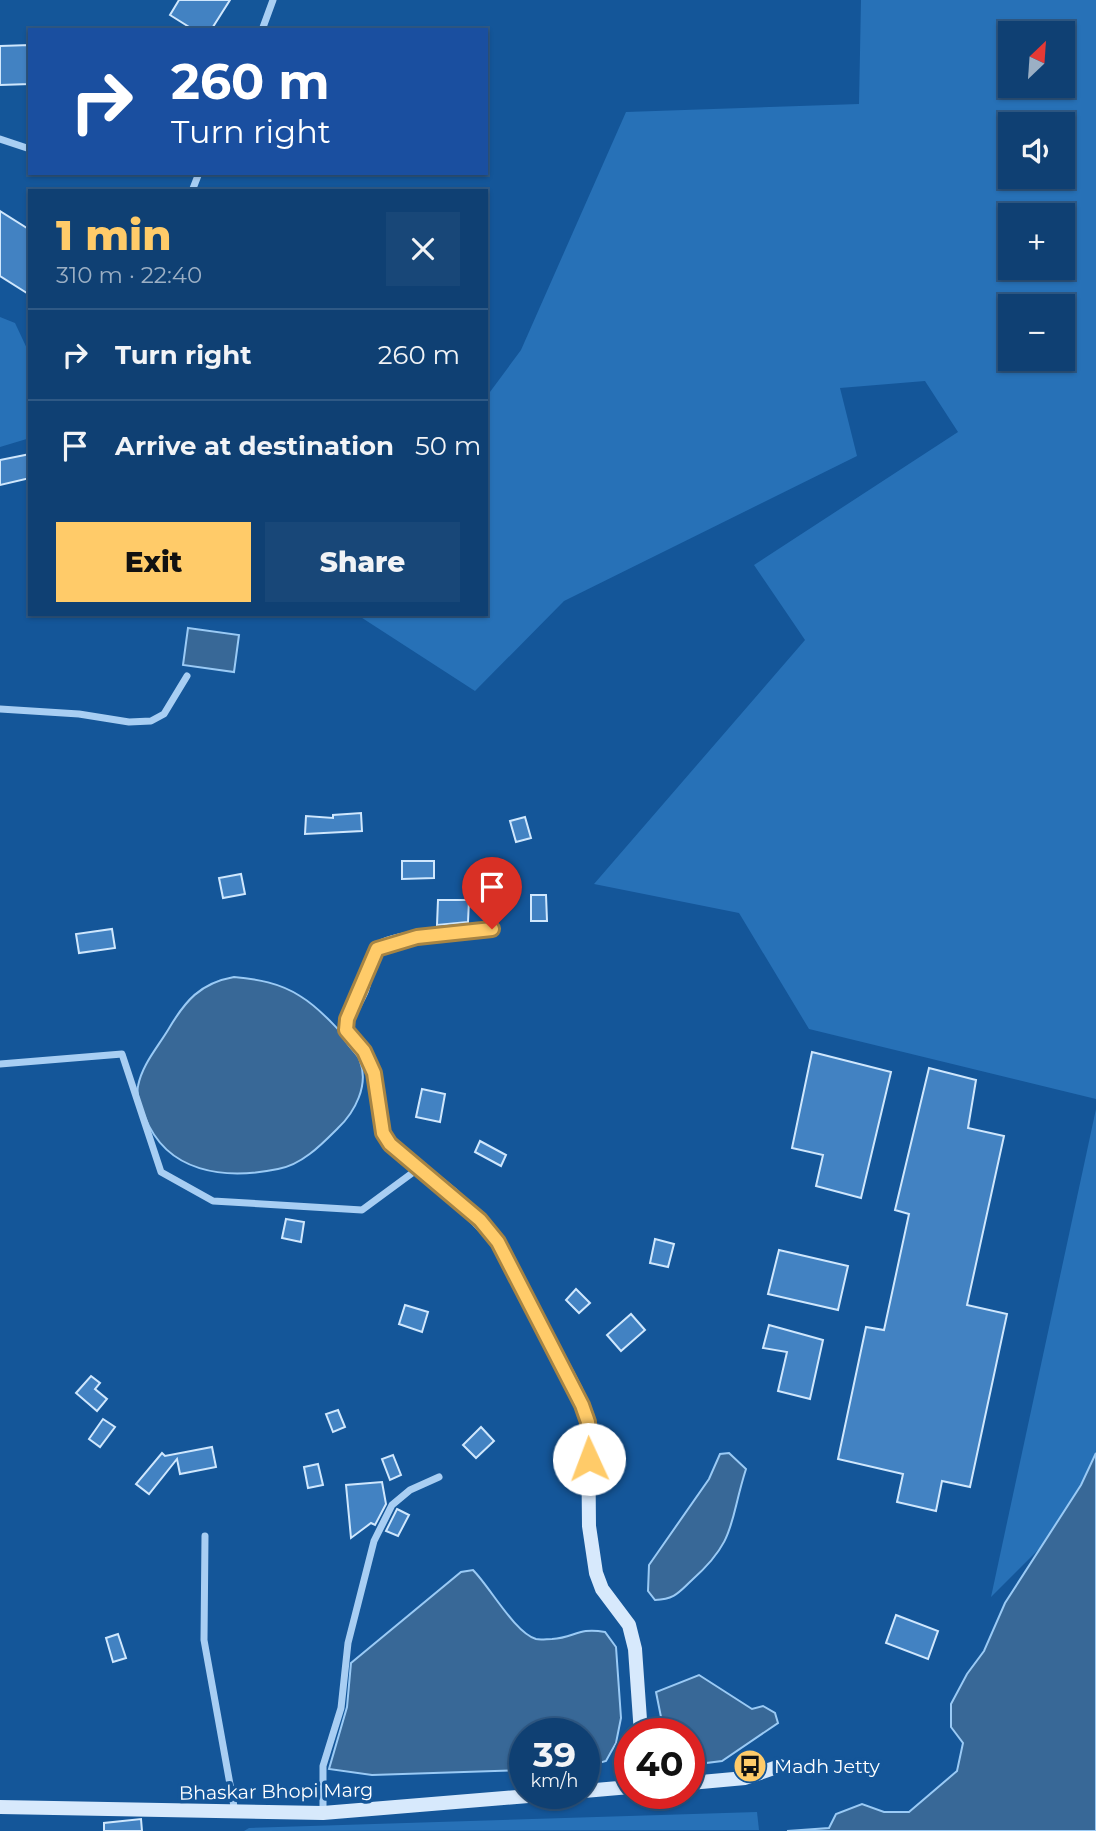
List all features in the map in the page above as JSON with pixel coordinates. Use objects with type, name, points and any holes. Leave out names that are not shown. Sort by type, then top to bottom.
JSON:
[{"type":"street","points":[[263,28],[273,0]]},
{"type":"street","points":[[0,139],[28,148]]},
{"type":"street","points":[[0,709],[129,722],[151,721],[164,714],[187,676]]},
{"type":"street","points":[[492,929],[417,937],[383,945],[375,953],[360,996],[347,1019],[346,1030],[350,1038],[364,1051],[374,1073],[383,1133],[390,1144],[480,1220],[498,1242],[582,1405],[589,1439],[589,1527],[596,1573],[602,1589],[629,1625],[635,1649],[640,1718]]},
{"type":"street","points":[[0,1064],[122,1054],[161,1172],[213,1201],[362,1210],[419,1168]]},
{"type":"street","points":[[323,1813],[323,1766],[341,1708],[348,1643],[374,1541],[392,1505],[410,1490],[439,1477]]},
{"type":"street","points":[[205,1536],[204,1640],[235,1813]]},
{"type":"street","points":[[705,1782],[745,1779],[780,1766]]},
{"type":"street","name":"Bhaskar Bhopi Marg","points":[[0,1807],[323,1813],[509,1798]]},
{"type":"shaded area","points":[[861,0],[1096,0],[1096,1099],[809,1029],[739,913],[594,884],[805,640],[754,565],[958,432],[925,381],[840,388],[857,456],[564,601],[475,691],[359,616],[488,616],[488,395],[521,350],[626,112],[859,104]]},
{"type":"shaded area","points":[[0,317],[15,323],[28,351],[28,439],[0,447]]},
{"type":"shaded area","points":[[188,628],[239,635],[234,672],[183,665]]},
{"type":"shaded area","points":[[234,977],[276,985],[307,1001],[334,1025],[360,1061],[363,1079],[359,1098],[344,1122],[311,1153],[287,1167],[258,1172],[218,1172],[183,1161],[167,1150],[155,1136],[138,1097],[138,1086],[150,1057],[187,1002],[212,984]]},
{"type":"shaded area","points":[[1096,1109],[1096,1453],[1081,1485],[1042,1546],[991,1597]]},
{"type":"shaded area","points":[[729,1453],[746,1469],[730,1529],[724,1541],[707,1566],[679,1592],[672,1597],[655,1600],[648,1591],[649,1565],[709,1479],[720,1454]]},
{"type":"shaded area","points":[[1096,1453],[1096,1831],[787,1831],[829,1828],[836,1814],[862,1804],[884,1812],[909,1812],[957,1771],[963,1743],[951,1727],[951,1704],[967,1674],[984,1651],[1005,1603],[1081,1485]]},
{"type":"shaded area","points":[[473,1570],[511,1619],[536,1639],[560,1638],[588,1631],[605,1632],[616,1647],[621,1718],[614,1718],[614,1747],[606,1761],[600,1763],[600,1718],[509,1718],[509,1771],[372,1775],[329,1769],[347,1707],[351,1663],[461,1572]]},
{"type":"shaded area","points":[[699,1675],[752,1709],[763,1706],[775,1713],[778,1723],[722,1761],[705,1763],[705,1718],[661,1718],[656,1692]]},
{"type":"shaded area","points":[[757,1812],[759,1830],[244,1831],[249,1828]]},
{"type":"building","points":[[179,0],[230,0],[212,28],[191,28],[170,15]]},
{"type":"building","points":[[28,45],[28,84],[0,85],[0,46]]},
{"type":"building","points":[[0,211],[28,229],[28,294],[0,276]]},
{"type":"building","points":[[28,454],[28,478],[0,485],[0,460]]},
{"type":"building","points":[[361,813],[362,831],[305,834],[306,816],[333,818],[333,815]]},
{"type":"building","points":[[525,817],[531,838],[516,842],[510,821]]},
{"type":"building","points":[[402,861],[434,861],[434,878],[402,879]]},
{"type":"building","points":[[241,874],[245,894],[223,898],[219,878]]},
{"type":"building","points":[[531,895],[546,895],[547,921],[531,921]]},
{"type":"building","points":[[438,900],[469,900],[468,922],[437,925]]},
{"type":"building","points":[[112,929],[115,948],[79,953],[76,934]]},
{"type":"building","points":[[812,1052],[891,1072],[861,1198],[816,1186],[823,1155],[792,1148]]},
{"type":"building","points":[[929,1068],[976,1080],[968,1128],[1004,1136],[967,1305],[1007,1314],[970,1487],[942,1481],[936,1511],[897,1502],[903,1474],[838,1459],[866,1327],[884,1330],[909,1214],[895,1210]]},
{"type":"building","points":[[422,1089],[445,1094],[440,1122],[416,1117]]},
{"type":"building","points":[[480,1141],[506,1155],[501,1166],[475,1152]]},
{"type":"building","points":[[286,1219],[304,1222],[301,1242],[282,1238]]},
{"type":"building","points":[[655,1239],[674,1244],[668,1267],[650,1263]]},
{"type":"building","points":[[779,1250],[848,1266],[838,1310],[768,1294]]},
{"type":"building","points":[[576,1289],[590,1303],[579,1313],[566,1300]]},
{"type":"building","points":[[405,1305],[428,1312],[422,1332],[399,1324]]},
{"type":"building","points":[[631,1314],[645,1330],[621,1351],[607,1335]]},
{"type":"building","points":[[769,1325],[823,1340],[810,1399],[778,1391],[787,1352],[763,1348]]},
{"type":"building","points":[[91,1376],[100,1383],[95,1389],[107,1399],[97,1411],[76,1393]]},
{"type":"building","points":[[338,1410],[345,1427],[333,1432],[326,1414]]},
{"type":"building","points":[[103,1419],[115,1427],[100,1447],[89,1439]]},
{"type":"building","points":[[481,1427],[494,1441],[476,1458],[463,1445]]},
{"type":"building","points":[[212,1447],[216,1467],[180,1474],[177,1459],[149,1494],[136,1484],[162,1453],[165,1456]]},
{"type":"building","points":[[393,1455],[401,1475],[390,1480],[382,1459]]},
{"type":"building","points":[[318,1464],[323,1485],[308,1488],[304,1467]]},
{"type":"building","points":[[382,1482],[386,1504],[375,1525],[371,1523],[351,1538],[346,1485]]},
{"type":"building","points":[[397,1509],[409,1515],[398,1536],[386,1531]]},
{"type":"building","points":[[896,1615],[938,1631],[928,1659],[886,1643]]},
{"type":"building","points":[[118,1634],[126,1658],[113,1662],[106,1638]]},
{"type":"building","points":[[141,1819],[142,1831],[104,1831],[104,1823]]},
{"type":"place","name":"Madh Jetty","points":[[750,1766]]},
{"type":"route","points":[[492,929],[417,937],[383,945],[377,949],[360,996],[347,1019],[346,1030],[350,1038],[364,1051],[374,1073],[379,1121],[390,1144],[480,1220],[509,1260],[576,1390],[588,1422],[589,1459]]}]
